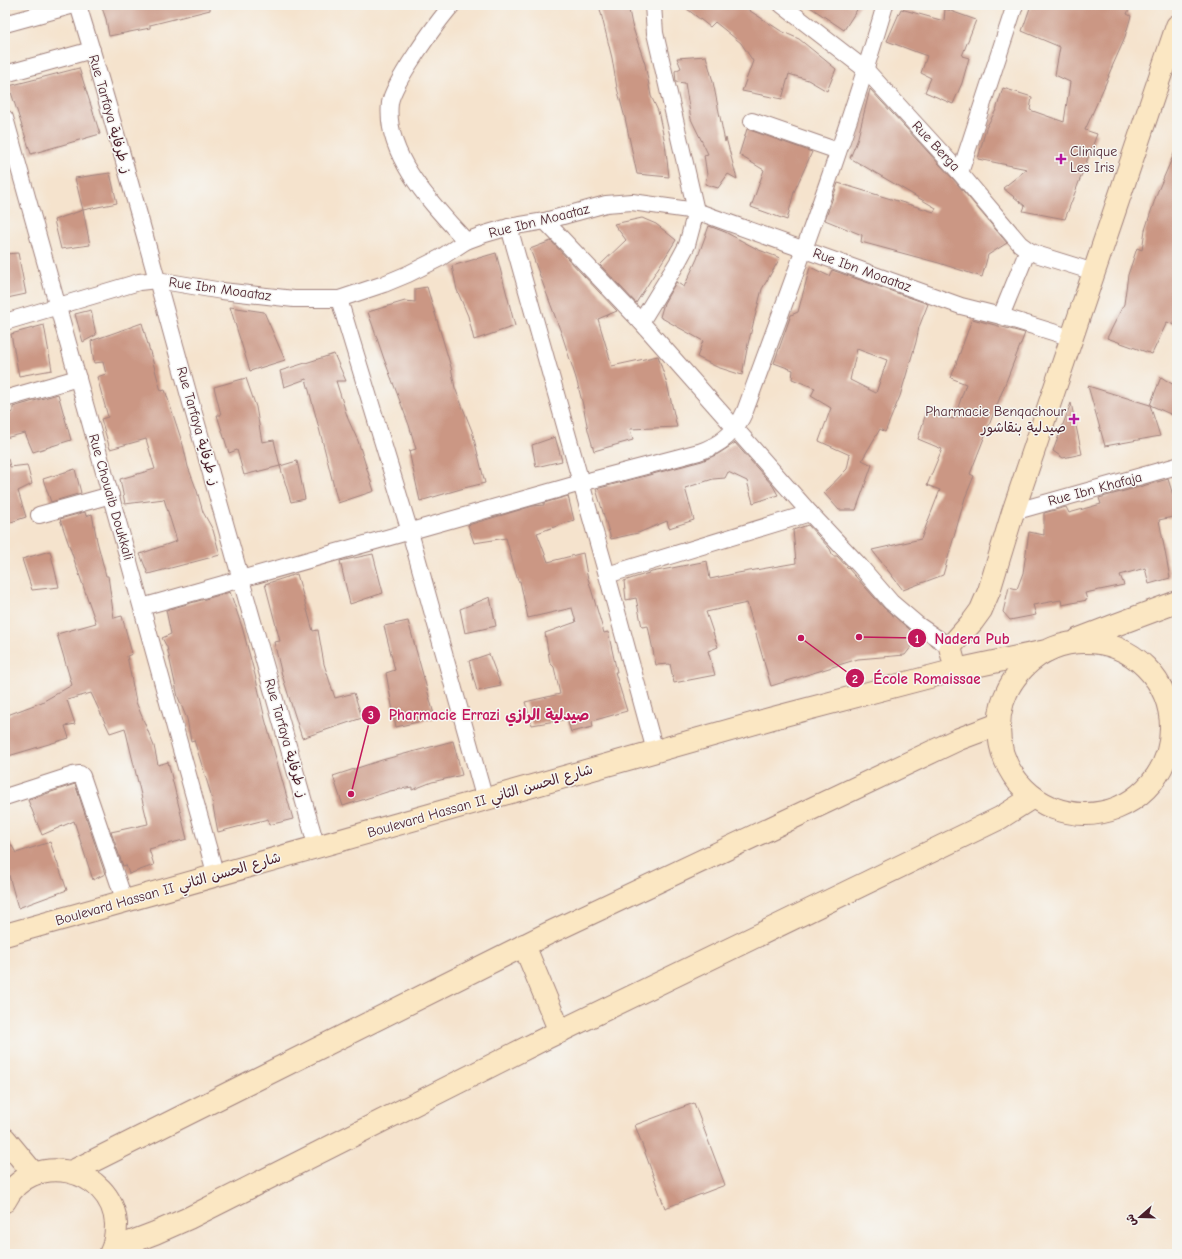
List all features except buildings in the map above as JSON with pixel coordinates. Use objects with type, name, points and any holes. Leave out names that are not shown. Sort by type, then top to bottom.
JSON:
[{"type":"main road","points":[[956,670],[950,647],[973,621],[986,598],[1013,512],[1177,26]]},
{"type":"main road","points":[[1072,642],[1090,642],[1109,645],[1126,652],[1142,663],[1155,677],[1164,693],[1174,729],[1163,766],[1152,782],[1139,796],[1123,806],[1105,812],[1086,814],[1068,813],[1033,797],[1021,786],[1011,772],[1004,757],[1000,741],[999,724],[1001,709],[1006,694],[1022,669],[1046,651],[1177,602]]},
{"type":"main road","name":"Boulevard Hassan II شارع الحسن الثاني","points":[[5,935],[773,718],[956,670],[1046,651]]},
{"type":"main road","points":[[73,1171],[524,945],[959,739],[999,724]]},
{"type":"main road","points":[[112,1251],[196,1215],[560,1032],[1000,818],[1033,797]]},
{"type":"main road","points":[[524,945],[560,1032]]},
{"type":"main road","points":[[5,1139],[34,1174]]},
{"type":"main road","points":[[6,1196],[20,1183],[34,1174],[53,1169],[73,1171],[88,1178],[100,1188],[110,1201],[115,1217],[116,1233],[112,1251]]},
{"type":"street","points":[[5,24],[74,5]]},
{"type":"street","name":"Rue Tarfaya ز. طرفاية","points":[[78,5],[317,848]]},
{"type":"street","points":[[452,5],[441,17],[400,80],[390,102],[391,129],[398,152],[414,178],[436,208],[466,240]]},
{"type":"street","points":[[641,322],[682,255],[687,244],[696,211],[655,33],[653,5]]},
{"type":"street","name":"Rue Berga","points":[[782,5],[866,70],[960,172],[1013,236],[1028,250],[1036,254],[1094,272]]},
{"type":"street","points":[[142,607],[581,483],[710,449],[721,443],[735,429],[745,411],[804,250],[866,70],[885,5]]},
{"type":"street","points":[[960,172],[1015,5]]},
{"type":"street","points":[[5,74],[92,50]]},
{"type":"street","name":"Rue Chouaib Doukkali","points":[[5,118],[216,876]]},
{"type":"street","points":[[752,121],[838,151]]},
{"type":"street","name":"Rue Ibn Moaataz","points":[[5,322],[139,282],[157,280],[222,291],[294,299],[339,299],[384,284],[408,274],[440,258],[466,240],[509,227],[546,221],[606,204],[632,202],[696,211],[961,306],[1001,316],[1072,338]]},
{"type":"street","points":[[546,221],[641,322],[891,602],[918,625],[950,647]]},
{"type":"street","points":[[509,227],[655,751]]},
{"type":"street","points":[[1001,316],[1028,250]]},
{"type":"street","points":[[339,299],[410,532],[485,800]]},
{"type":"street","points":[[8,398],[78,378]]},
{"type":"street","name":"Rue Ibn Khafaja","points":[[1013,512],[1177,466]]},
{"type":"street","points":[[39,515],[111,495]]},
{"type":"street","points":[[607,575],[810,513]]},
{"type":"street","points":[[5,797],[80,774],[82,776],[125,902]]},
{"type":"place","name":"Clinique Les Iris","points":[[1061,159]]},
{"type":"place","name":"Pharmacie Benqachour صيدلية بنقاشور","points":[[1074,419]]},
{"type":"place","name":"Nadera Pub","points":[[859,637]]},
{"type":"place","name":"École Romaissae","points":[[801,638]]},
{"type":"place","name":"Pharmacie Errazi صيدلية الرازي","points":[[351,794]]}]
